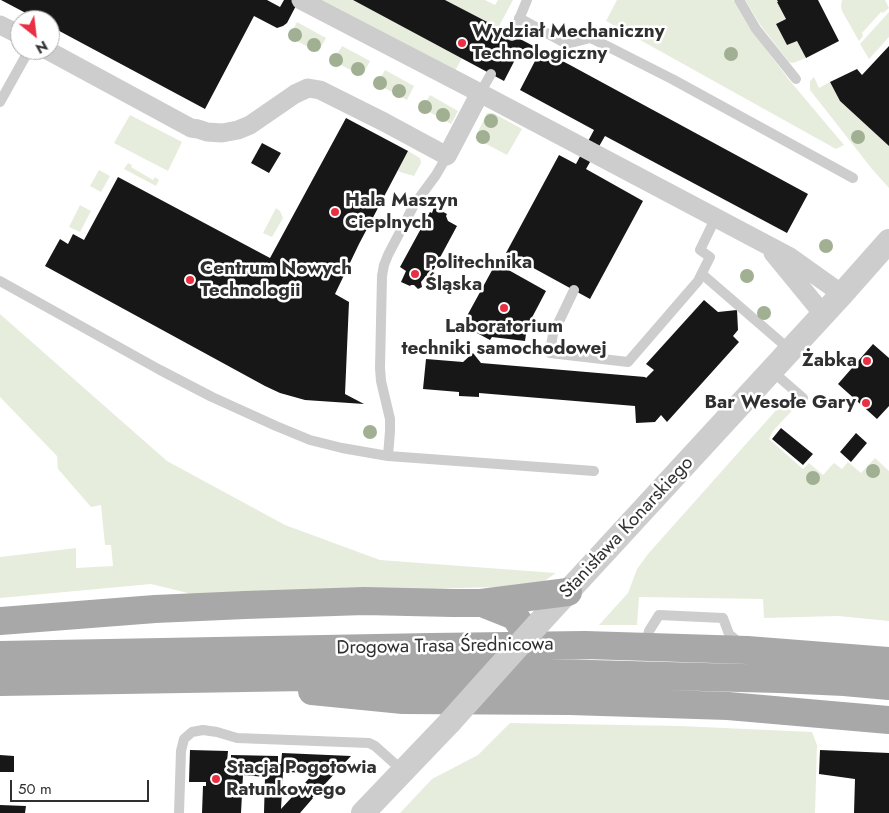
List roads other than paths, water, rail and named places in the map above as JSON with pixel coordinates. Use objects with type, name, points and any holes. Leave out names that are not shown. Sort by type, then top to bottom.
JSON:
[{"type":"main road","points":[[0,621],[155,609],[265,604],[364,601],[481,603],[568,592]]},
{"type":"main road","points":[[481,603],[512,615],[516,618],[524,632],[532,632]]},
{"type":"main road","name":"Drogowa Trasa Średnicowa","points":[[0,655],[585,645],[748,650],[889,661]]},
{"type":"main road","name":"Drogowa Trasa Średnicowa","points":[[0,682],[553,673],[779,679],[889,686]]},
{"type":"main road","points":[[179,678],[403,700],[570,701],[728,706],[889,720]]},
{"type":"street","points":[[301,0],[790,258],[842,294]]},
{"type":"street","points":[[60,57],[191,128],[207,132],[238,130],[250,125],[295,94],[308,88],[320,90],[331,95],[447,156],[480,93]]},
{"type":"street","name":"Stanisława Konarskiego","points":[[363,813],[450,722],[889,241]]},
{"type":"street","points":[[762,244],[778,260],[823,314]]},
{"type":"lane","points":[[512,36],[527,0]]},
{"type":"lane","points":[[739,0],[756,29],[796,79]]},
{"type":"lane","points":[[519,18],[567,44],[590,38],[597,41],[672,79],[853,178]]},
{"type":"lane","points":[[0,102],[23,60]]},
{"type":"lane","points":[[480,93],[491,74]]},
{"type":"lane","points":[[388,456],[390,419],[381,381],[380,368],[382,276],[384,265],[414,205],[447,156]]},
{"type":"lane","points":[[574,290],[553,334],[550,353],[628,362],[702,274],[710,257],[700,250],[715,219]]},
{"type":"lane","points":[[702,274],[790,350]]},
{"type":"lane","points":[[0,281],[160,370],[217,399],[310,440],[388,456],[594,471]]},
{"type":"lane","points":[[772,371],[803,398]]},
{"type":"lane","points":[[179,813],[181,751],[184,739],[192,732],[197,731],[217,732],[237,738],[368,743],[375,746],[403,771]]},
{"type":"place","name":"Wydział Mechaniczny Technologiczny","points":[[462,43]]},
{"type":"place","name":"Hala Maszyn Cieplnych","points":[[335,212]]},
{"type":"place","name":"Politechnika Śląska","points":[[415,274]]},
{"type":"place","name":"Centrum Nowych Technologii","points":[[190,280]]},
{"type":"place","name":"Laboratorium techniki samochodowej","points":[[504,308]]},
{"type":"place","name":"Żabka","points":[[867,361]]},
{"type":"place","name":"Bar Wesołe Gary","points":[[866,403]]},
{"type":"place","name":"Stacja Pogotowia Ratunkowego","points":[[216,779]]}]
